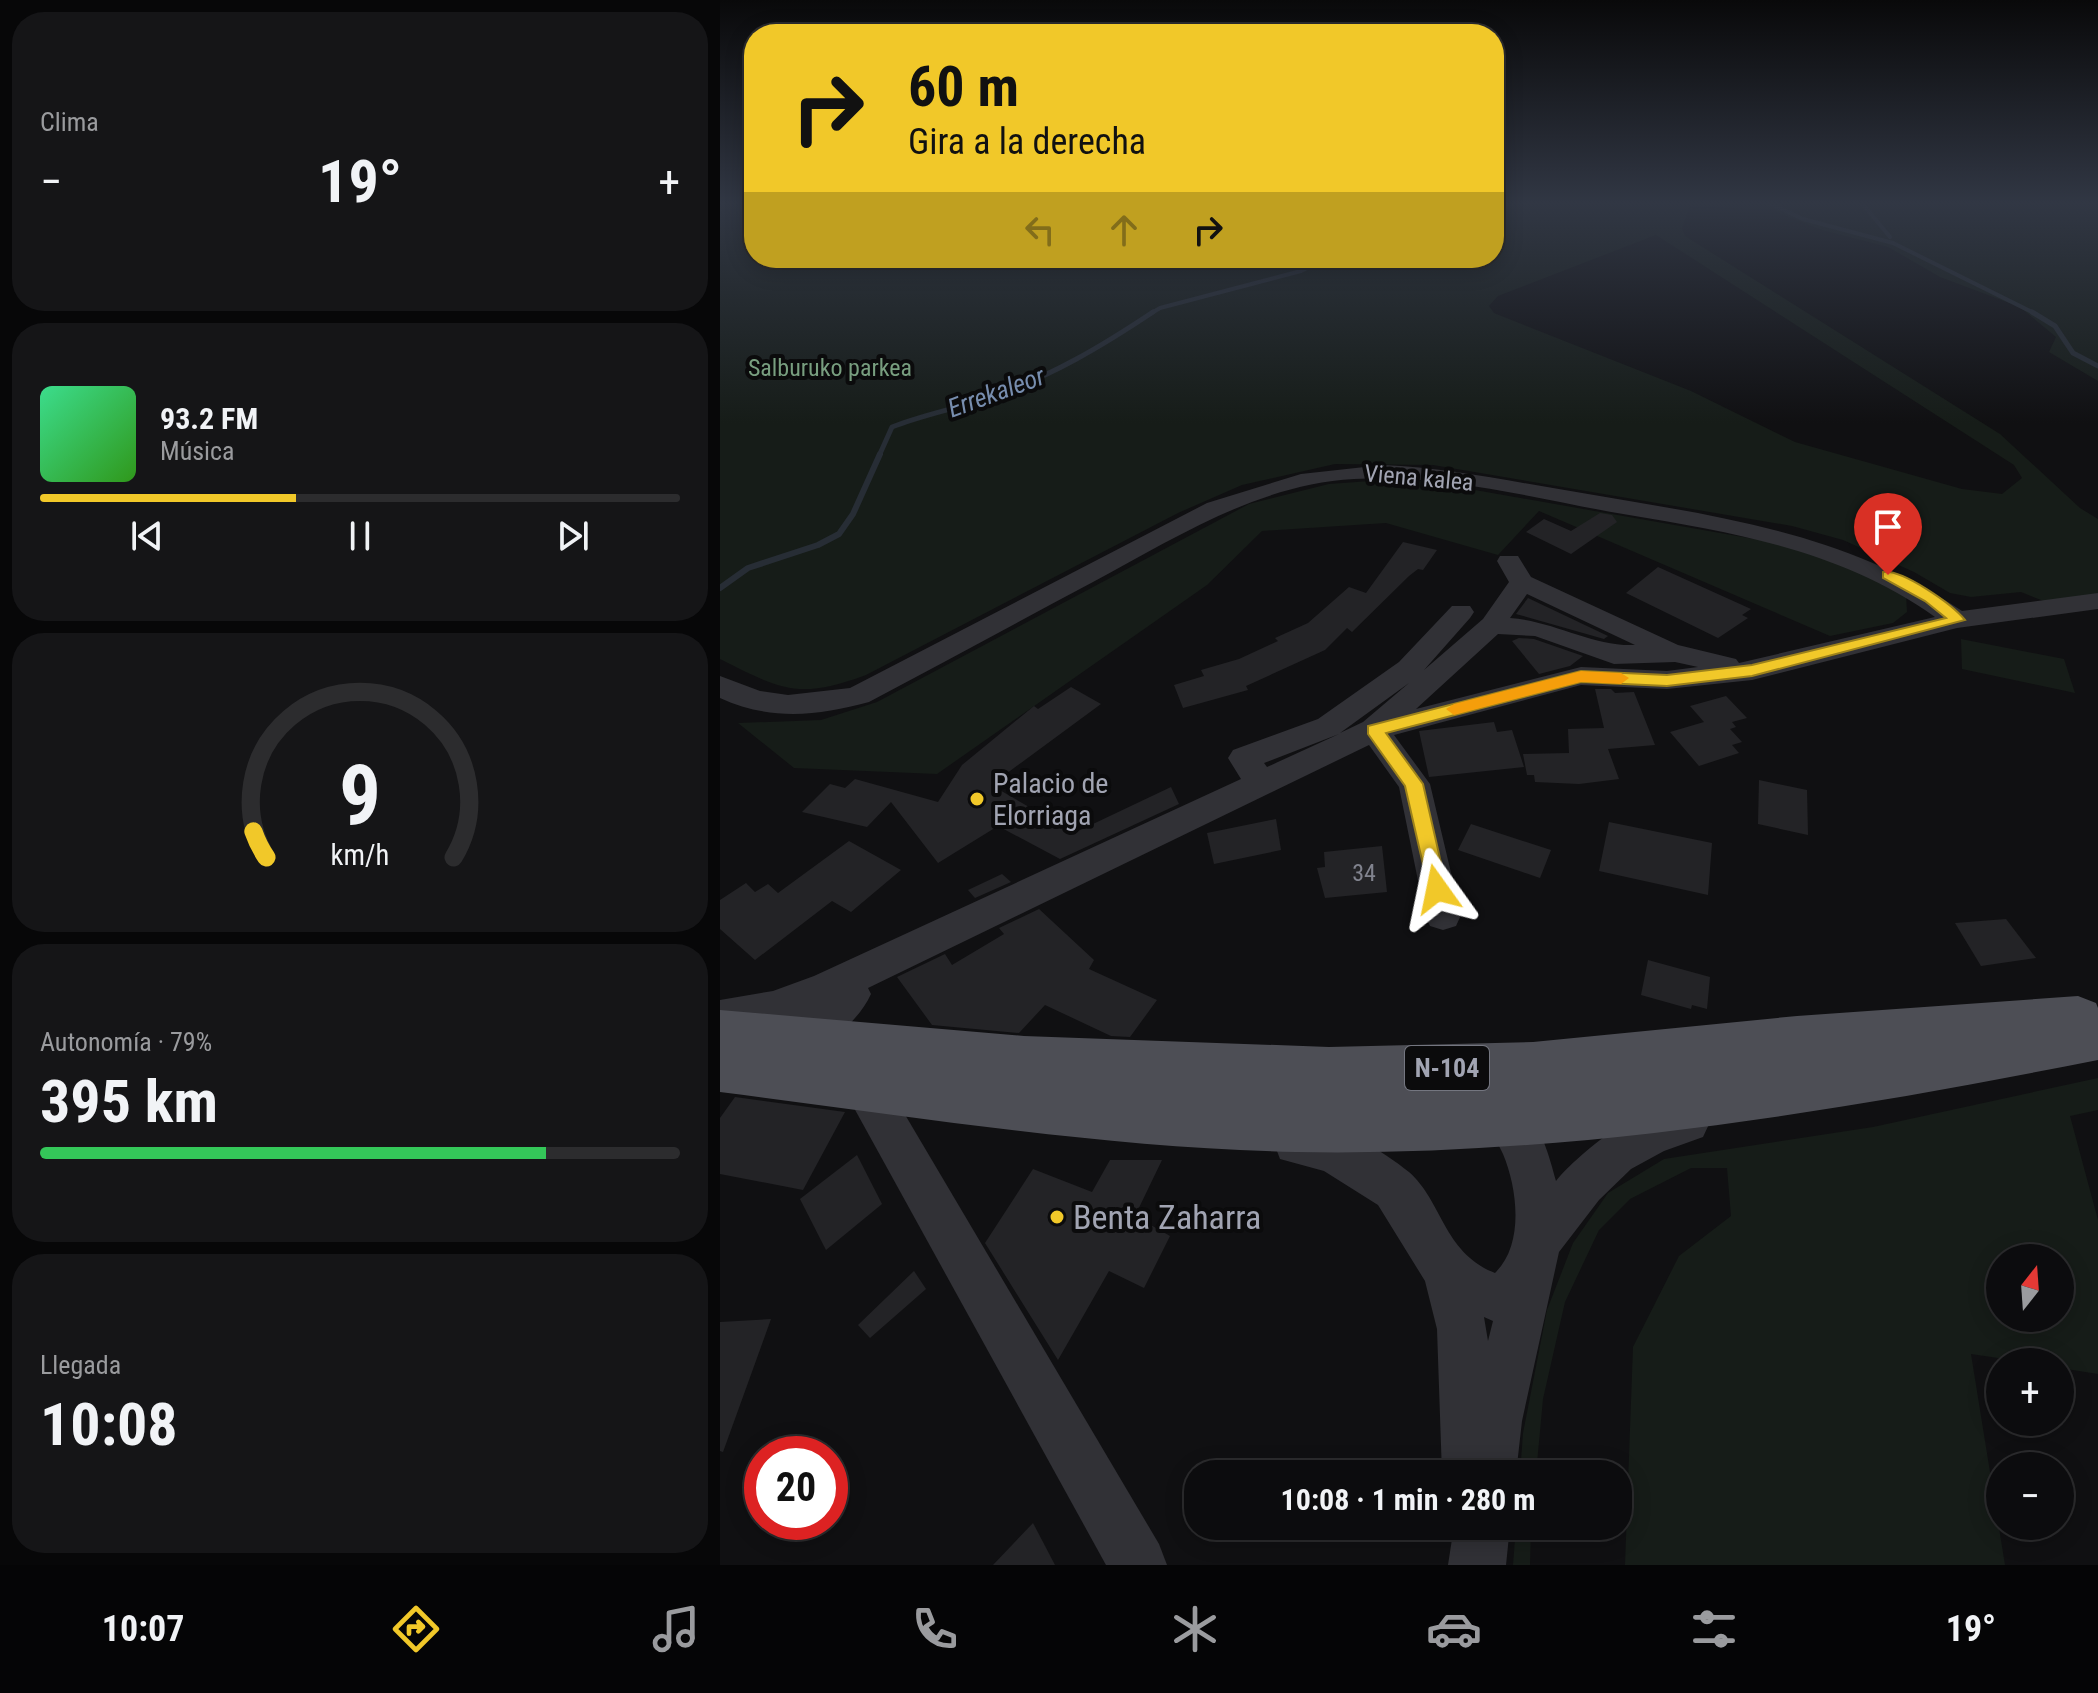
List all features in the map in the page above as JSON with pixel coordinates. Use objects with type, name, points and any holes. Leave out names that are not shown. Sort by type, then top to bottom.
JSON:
[{"type":"main road","name":"N-104","points":[[720,1034],[756,1056],[866,1066],[1309,1072],[1532,1067],[1795,1041],[2098,1018]]},
{"type":"main road","name":"N-104","points":[[866,1066],[1095,1110],[1298,1125],[1510,1120],[1841,1085],[2098,1036]]},
{"type":"street","name":"Viena kalea","points":[[720,686],[746,700],[778,707],[810,707],[859,695],[1215,508],[1262,490],[1353,472],[1441,476],[1786,536],[1865,562],[1920,592],[1957,620]]},
{"type":"street","points":[[1374,730],[1492,625],[1515,572],[1675,653],[1752,671]]},
{"type":"street","points":[[1920,592],[1965,611],[1998,614]]},
{"type":"street","points":[[1920,592],[1924,606],[1920,629]]},
{"type":"street","points":[[756,1056],[848,985],[949,928],[1262,785],[1374,730],[1581,676],[1667,680],[1752,671],[1957,620],[2098,601]]},
{"type":"street","points":[[1262,785],[1244,758],[1329,726],[1409,669],[1461,612]]},
{"type":"street","points":[[1492,625],[1538,628],[1614,655],[1675,653]]},
{"type":"street","points":[[1438,673],[1468,706]]},
{"type":"street","points":[[1374,730],[1414,784],[1443,915]]},
{"type":"street","points":[[720,1018],[773,1009],[848,985]]},
{"type":"street","points":[[848,985],[847,1014],[866,1066],[1138,1565]]},
{"type":"street","points":[[1172,1069],[1299,1083],[1447,1089],[1481,1097],[1510,1120],[1524,1146],[1533,1184],[1538,1228],[1498,1406],[1490,1460]]},
{"type":"street","points":[[1447,1272],[1474,1289],[1502,1300],[1584,1181],[1622,1146],[1652,1132],[1841,1085]]},
{"type":"street","points":[[1095,1110],[1332,1150],[1394,1189],[1447,1272],[1462,1329],[1469,1460]]},
{"type":"street","points":[[1473,1540],[1476,1565]]},
{"type":"street","points":[[1476,1565],[1480,1540]]},
{"type":"green space","name":"Salburuko parkea","points":[[720,276],[1550,276],[1498,296],[1489,306],[1494,313],[1691,391],[1795,442],[1962,489],[2002,494],[2022,478],[2014,465],[1720,276],[1749,276],[2000,434],[2080,508],[2098,519],[2098,595],[2046,602],[2021,592],[1971,597],[1950,593],[1914,572],[1843,540],[1792,526],[1433,465],[1335,464],[1242,485],[1178,513],[866,675],[843,683],[806,689],[791,688],[759,678],[720,659]]},
{"type":"green space","points":[[2098,276],[2098,381],[2049,352],[2056,337],[2020,307],[1940,277]]},
{"type":"green space","points":[[1424,481],[1788,545],[1845,564],[1906,594],[1907,612],[1893,623],[1830,636],[1539,511],[1498,555],[1386,523],[1262,531],[1207,585],[937,774],[794,768],[738,723],[821,720],[877,702],[1249,504],[1329,484]]},
{"type":"green space","points":[[1961,639],[2064,659],[2075,693],[1962,669]]},
{"type":"green space","points":[[2098,1078],[2098,1110],[2070,1116],[2098,1220],[2098,1374],[2074,1370],[2074,1348],[1986,1348],[1986,1356],[1971,1354],[1987,1452],[1986,1540],[2001,1540],[2005,1565],[1625,1565],[1626,1540],[1632,1540],[1632,1460],[1629,1460],[1633,1347],[1679,1256],[1731,1216],[1727,1168],[1691,1168],[1630,1199],[1599,1230],[1565,1302],[1543,1399],[1537,1460],[1521,1460],[1523,1433],[1547,1310],[1573,1243],[1608,1193],[1664,1159],[1873,1127]]},
{"type":"green space","points":[[1515,1540],[1531,1540],[1530,1565],[1513,1565]]},
{"type":"building","points":[[1600,513],[1612,515],[1617,522],[1571,554],[1526,532],[1544,519],[1571,531]]},
{"type":"building","points":[[1403,542],[1437,550],[1423,570],[1418,569],[1409,576],[1352,632],[1347,628],[1325,650],[1246,686],[1248,690],[1183,708],[1174,685],[1204,676],[1201,670],[1239,659],[1278,641],[1275,638],[1308,623],[1349,587],[1366,593]]},
{"type":"building","points":[[1658,567],[1751,609],[1742,615],[1748,618],[1718,638],[1626,593]]},
{"type":"building","points":[[1528,598],[1608,636],[1604,639],[1516,614]]},
{"type":"building","points":[[1534,639],[1583,656],[1570,666],[1539,674],[1512,641]]},
{"type":"building","name":"Palacio de Elorriaga","points":[[1071,687],[1101,704],[991,785],[1074,833],[1171,787],[1179,804],[1060,859],[998,826],[938,863],[891,802],[867,827],[802,812],[830,784],[845,788],[855,779],[938,802],[962,765],[1034,706],[1038,709]]},
{"type":"building","points":[[1595,689],[1611,689],[1615,693],[1634,692],[1655,745],[1608,749],[1619,779],[1579,784],[1535,782],[1534,775],[1527,775],[1523,754],[1569,753],[1568,729],[1604,728]]},
{"type":"building","points":[[1726,696],[1747,718],[1732,722],[1736,727],[1730,729],[1742,742],[1732,745],[1739,753],[1699,766],[1670,732],[1704,722],[1690,706]]},
{"type":"building","points":[[1494,722],[1497,732],[1512,730],[1524,767],[1429,777],[1419,731]]},
{"type":"building","points":[[1759,780],[1807,790],[1808,835],[1758,824]]},
{"type":"building","points":[[1276,819],[1281,850],[1214,864],[1207,833]]},
{"type":"building","points":[[1609,822],[1712,843],[1708,895],[1599,871]]},
{"type":"building","points":[[1471,824],[1551,850],[1540,878],[1458,850]]},
{"type":"building","points":[[849,841],[901,870],[851,912],[832,901],[755,960],[720,929],[720,900],[746,883],[755,892],[768,884],[778,893]]},
{"type":"building","points":[[1382,846],[1387,892],[1325,898],[1317,868],[1325,867],[1324,852]]},
{"type":"building","points":[[1002,874],[1011,882],[975,898],[968,890]]},
{"type":"building","points":[[1039,909],[1094,960],[1089,969],[1157,1000],[1130,1037],[1111,1036],[1045,1005],[1019,1033],[932,1025],[897,977],[945,954],[952,965],[1004,934],[999,928]]},
{"type":"building","points":[[2006,919],[2036,958],[1981,966],[1955,923]]},
{"type":"building","points":[[1648,960],[1710,977],[1707,1009],[1692,1005],[1691,1009],[1641,995]]},
{"type":"building","points":[[735,1097],[845,1112],[803,1190],[720,1174],[720,1118]]},
{"type":"building","points":[[857,1155],[882,1204],[826,1250],[800,1199]]},
{"type":"building","points":[[1110,1160],[1162,1160],[1135,1216],[1170,1236],[1144,1288],[1109,1271],[1058,1360],[985,1243],[1033,1169],[1092,1192]]},
{"type":"building","points":[[914,1271],[926,1289],[870,1338],[858,1325]]},
{"type":"building","points":[[771,1319],[723,1452],[720,1451],[720,1322]]},
{"type":"building","points":[[1033,1523],[1055,1565],[993,1565]]},
{"type":"waterway","name":"Errekaleor","points":[[1150,314],[1160,308],[1282,276]]},
{"type":"waterway","points":[[1960,276],[2032,312]]},
{"type":"waterway","name":"Errekaleor","points":[[879,456],[892,427],[981,400],[1036,379],[1096,348],[1153,312]]},
{"type":"waterway","points":[[2032,312],[2036,314]]},
{"type":"waterway","points":[[2032,312],[2055,326],[2073,353],[2098,366]]},
{"type":"waterway","name":"Errekaleor","points":[[720,588],[748,568],[818,545],[839,534],[853,514],[880,454]]},
{"type":"slow traffic","points":[[1454,709],[1581,676],[1621,678]]},
{"type":"place","name":"Palacio de Elorriaga","points":[[977,799]]},
{"type":"place","name":"Benta Zaharra","points":[[1057,1217]]},
{"type":"route","points":[[1437,889],[1414,784],[1374,730],[1581,676],[1667,680],[1752,671],[1957,620],[1930,598],[1888,575]]}]
